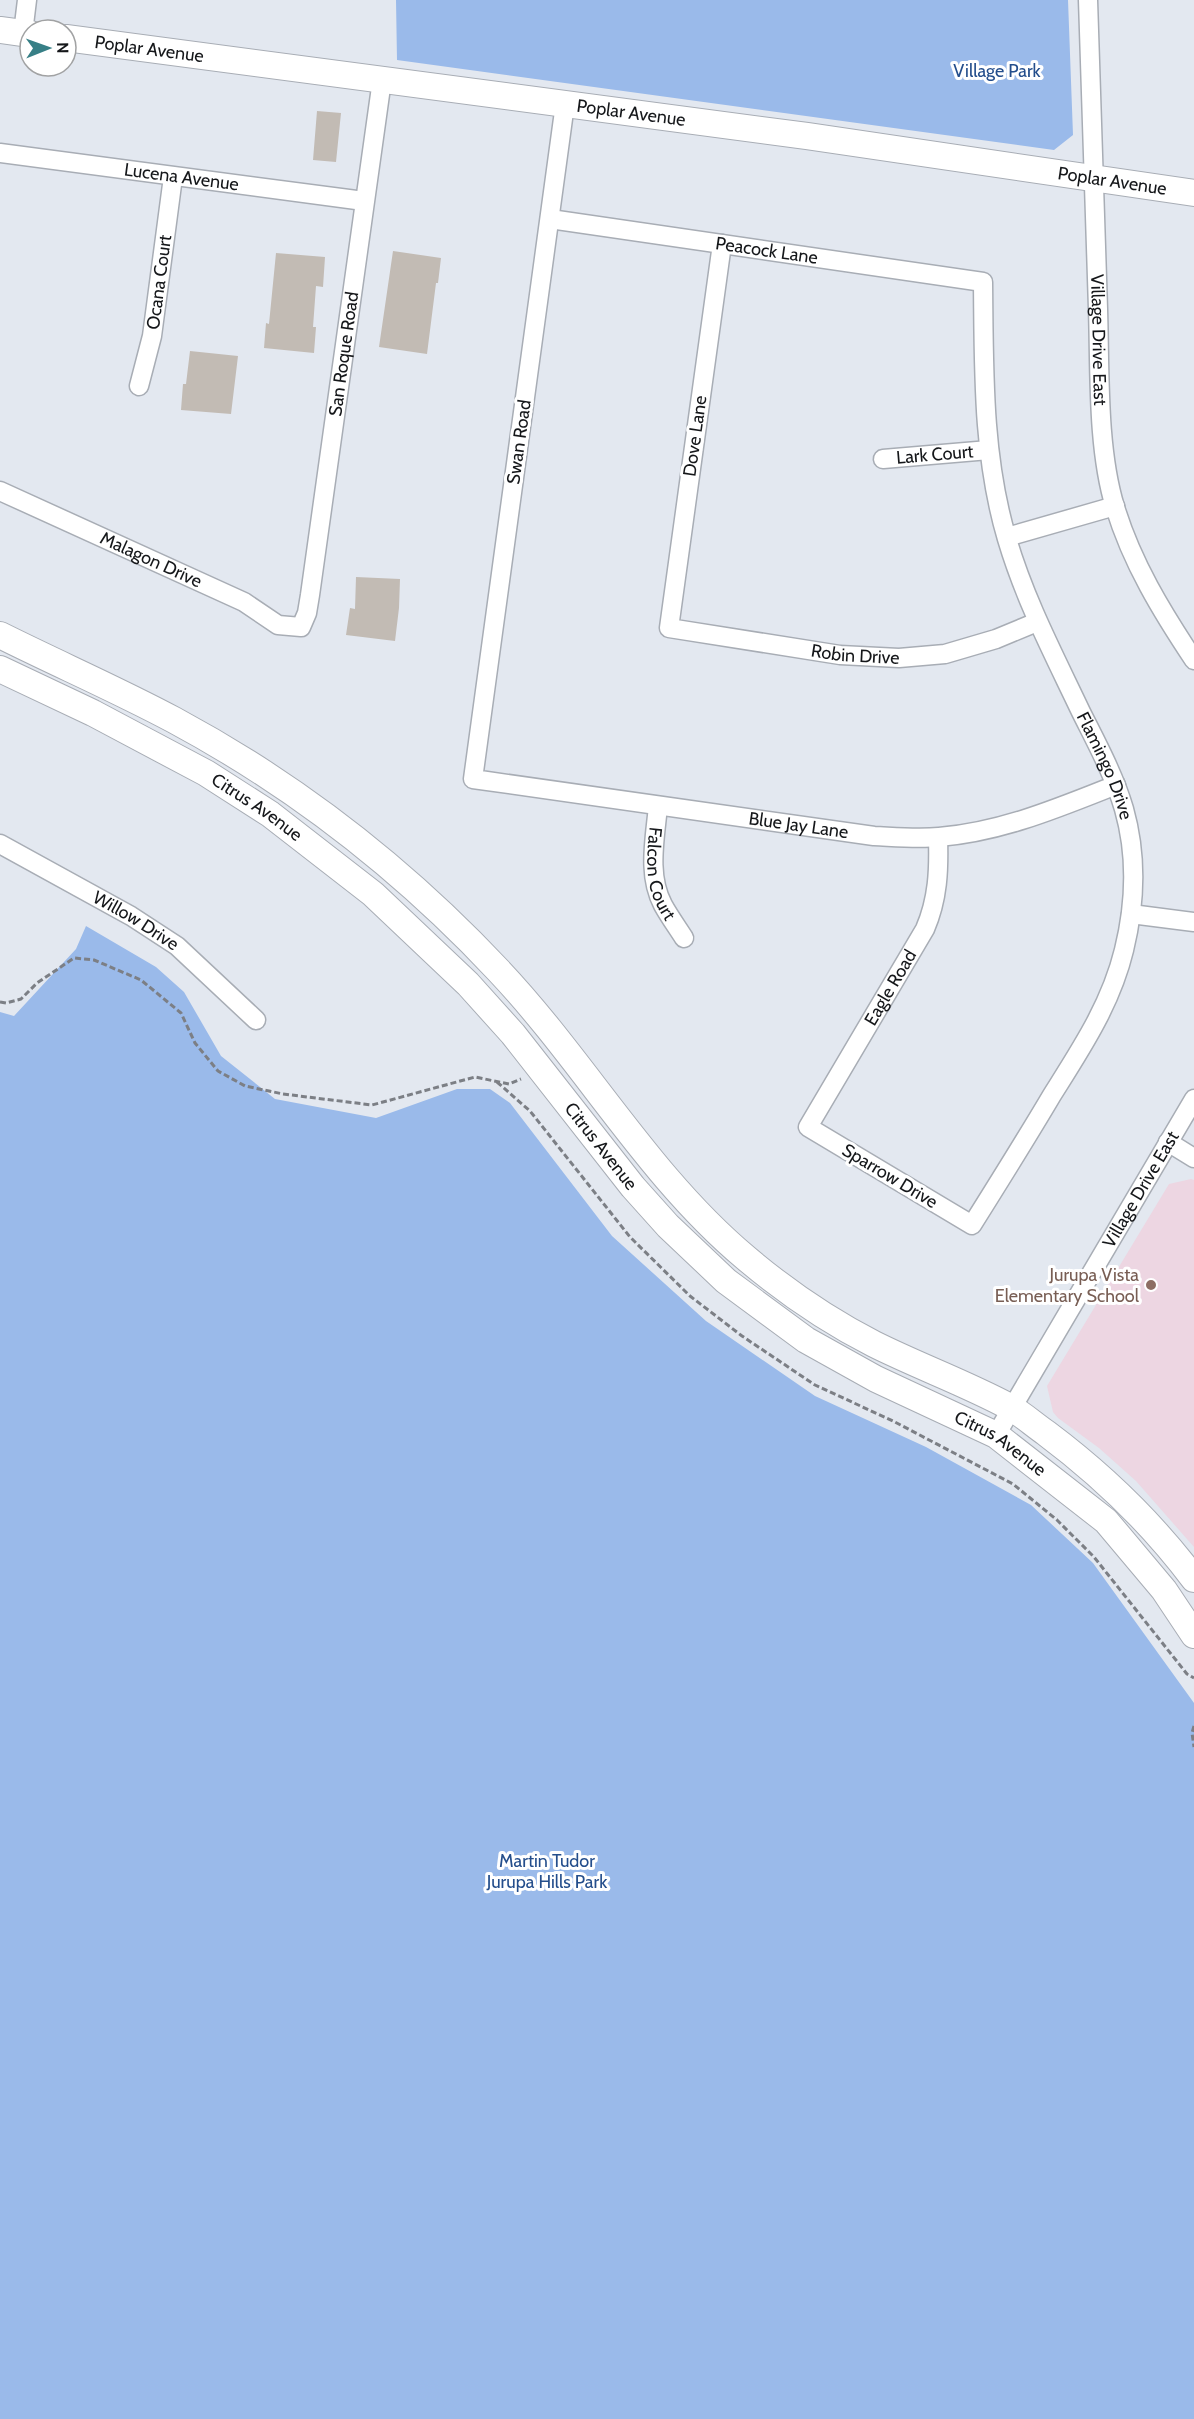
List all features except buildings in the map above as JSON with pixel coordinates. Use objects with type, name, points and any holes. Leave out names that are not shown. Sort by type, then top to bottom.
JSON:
[{"type":"street","points":[[22,18],[27,0]]},
{"type":"street","name":"Village Drive East","points":[[1088,0],[1102,422],[1114,506],[1148,587],[1194,660]]},
{"type":"street","name":"Poplar Avenue","points":[[78,40],[807,136],[1194,193]]},
{"type":"street","name":"San Roque Road","points":[[301,627],[307,613],[310,595],[382,80]]},
{"type":"street","name":"Swan Road","points":[[473,779],[566,104]]},
{"type":"street","name":"Lucena Avenue","points":[[0,153],[364,201]]},
{"type":"street","name":"Ocana Court","points":[[139,386],[152,336],[173,177]]},
{"type":"street","name":"Peacock Lane","points":[[550,219],[983,282]]},
{"type":"street","name":"Dove Lane","points":[[669,628],[722,244]]},
{"type":"street","name":"Flamingo Drive","points":[[972,1225],[1079,1052],[1105,1005],[1119,968],[1131,915],[1133,879],[1130,838],[1116,785],[1021,582],[996,496],[989,450],[984,370],[983,282]]},
{"type":"street","name":"Lark Court","points":[[883,459],[989,450]]},
{"type":"street","name":"Malagon Drive","points":[[0,491],[244,602],[278,625],[301,627]]},
{"type":"street","points":[[1007,537],[1114,506]]},
{"type":"street","name":"Robin Drive","points":[[669,628],[840,655],[899,658],[945,654],[996,639],[1038,622]]},
{"type":"street","name":"Citrus Avenue","points":[[0,635],[174,720],[295,794],[336,824],[446,916],[501,973],[662,1172],[699,1214],[744,1257],[790,1292],[873,1343],[1011,1407],[1069,1450],[1117,1491],[1171,1549],[1194,1580]]},
{"type":"street","name":"Citrus Avenue","points":[[0,669],[93,713],[206,773],[270,814],[381,901],[468,984],[513,1034],[633,1187],[668,1226],[726,1281],[806,1340],[876,1379],[996,1435],[1106,1521],[1164,1590],[1194,1635]]},
{"type":"street","name":"Blue Jay Lane","points":[[473,779],[874,836],[938,837],[993,829],[1018,822],[1116,785]]},
{"type":"street","name":"Falcon Court","points":[[658,806],[653,857],[656,883],[663,905],[684,938]]},
{"type":"street","name":"Eagle Road","points":[[808,1127],[925,929],[932,913],[939,873],[938,837]]},
{"type":"street","name":"Willow Drive","points":[[0,843],[131,916],[177,946],[256,1020]]},
{"type":"street","points":[[1131,915],[1194,922]]},
{"type":"street","name":"Village Drive East","points":[[996,1435],[1194,1099]]},
{"type":"street","name":"Sparrow Drive","points":[[808,1127],[972,1225]]},
{"type":"street","points":[[1168,1142],[1194,1158]]},
{"type":"path","points":[[0,1002],[6,1003],[21,999],[37,983],[74,958],[94,960],[141,980],[181,1013],[195,1043],[218,1071],[245,1086],[283,1094],[372,1105],[475,1077],[509,1084],[531,1076]]},
{"type":"path","points":[[1194,1726],[1192,1732],[1194,1747]]},
{"type":"shaded area","name":"Jurupa Vista Elementary School","points":[[1194,1180],[1194,1547],[1136,1481],[1099,1448],[1058,1418],[1053,1412],[1047,1386],[1169,1184]]},
{"type":"green space","name":"Village Park","points":[[396,0],[1068,0],[1073,135],[1054,150],[397,60]]},
{"type":"green space","name":"Martin Tudor Jurupa Hills Park","points":[[86,926],[156,967],[184,992],[221,1056],[275,1099],[376,1118],[457,1089],[490,1089],[510,1103],[612,1236],[706,1321],[815,1396],[926,1447],[1031,1505],[1093,1563],[1194,1703],[1194,2419],[0,2419],[0,1012],[14,1016],[76,949]]},
{"type":"place","name":"Jurupa Vista Elementary School","points":[[1151,1285]]}]
